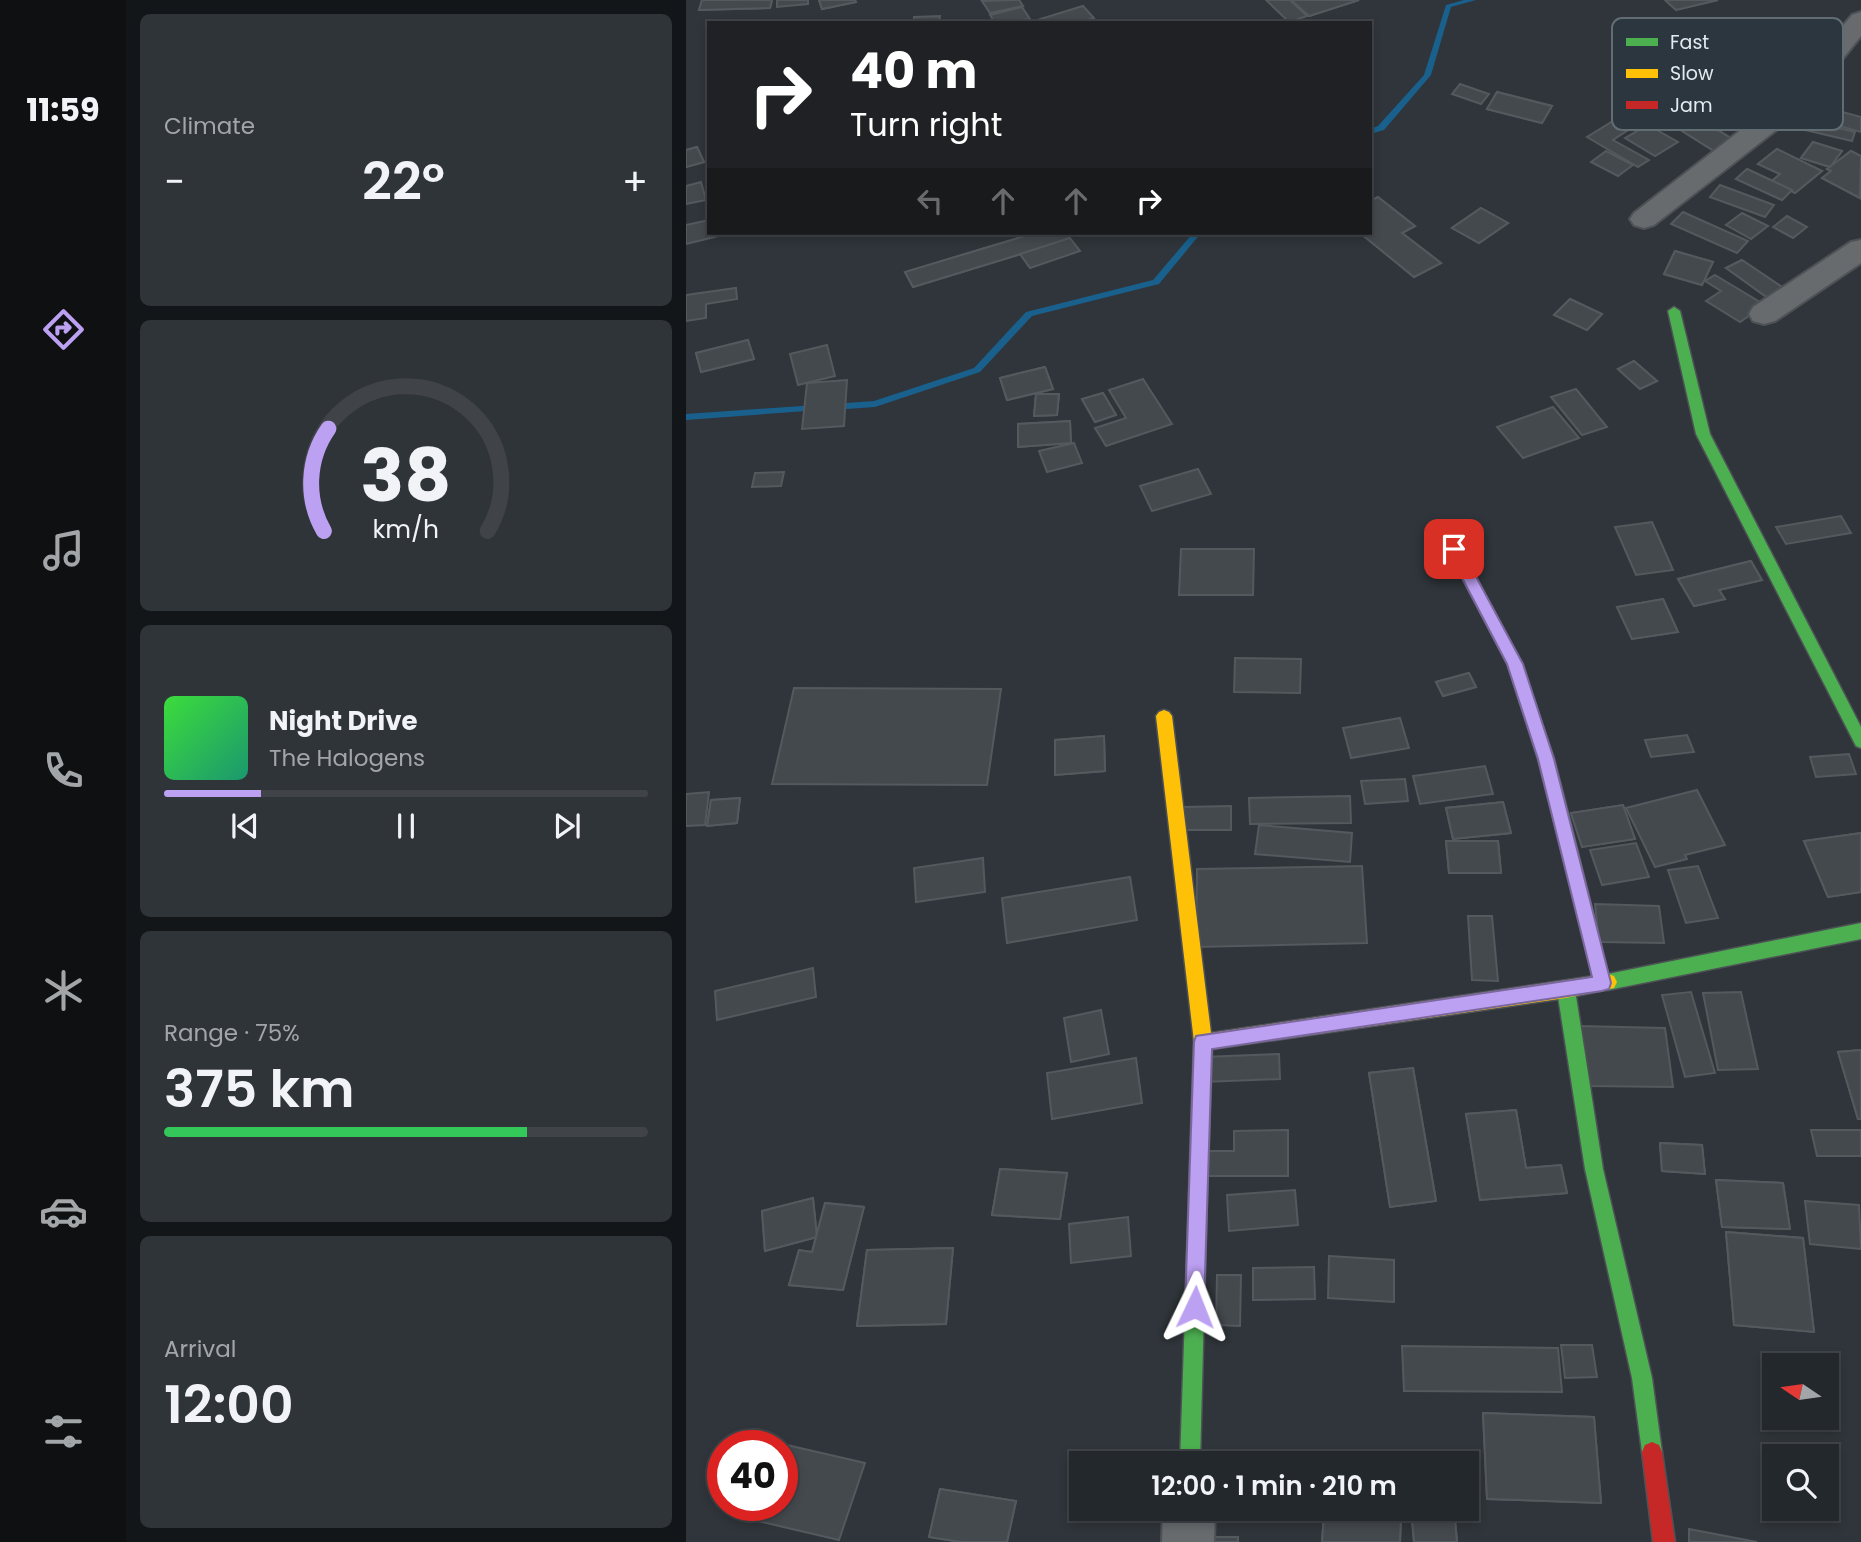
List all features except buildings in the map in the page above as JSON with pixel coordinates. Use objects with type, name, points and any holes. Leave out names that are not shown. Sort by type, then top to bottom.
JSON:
[{"type":"street","points":[[1843,42],[1861,20]]},
{"type":"street","points":[[1644,219],[1759,130]]},
{"type":"street","points":[[1764,314],[1861,249]]},
{"type":"street","points":[[1674,311],[1703,434],[1861,742]]},
{"type":"street","points":[[1442,526],[1515,664],[1546,759],[1602,983]]},
{"type":"street","points":[[1164,716],[1203,1042],[1190,1451]]},
{"type":"street","points":[[1203,1042],[1566,990],[1861,931]]},
{"type":"street","points":[[1566,990],[1594,1169],[1642,1378],[1664,1542]]},
{"type":"street","points":[[1188,1542],[1189,1521]]},
{"type":"waterway","points":[[1372,131],[1381,128],[1427,75],[1448,6],[1473,0]]},
{"type":"waterway","points":[[832,407],[875,404],[977,370],[1029,314],[1156,282],[1195,235]]},
{"type":"waterway","points":[[686,417],[816,408]]},
{"type":"traffic: fast","points":[[1674,311],[1703,434],[1861,742]]},
{"type":"traffic: fast","points":[[1563,825],[1602,983]]},
{"type":"traffic: fast","points":[[1608,982],[1861,931]]},
{"type":"traffic: fast","points":[[1566,990],[1594,1169],[1642,1378],[1652,1452]]},
{"type":"traffic: fast","points":[[1190,1451],[1198,1193]]},
{"type":"traffic: slow","points":[[1164,716],[1203,1042],[1198,1193]]},
{"type":"traffic: slow","points":[[1203,1042],[1608,982]]},
{"type":"traffic: jam","points":[[1442,526],[1515,665],[1546,759],[1563,825]]},
{"type":"traffic: jam","points":[[1652,1452],[1664,1542]]},
{"type":"route","points":[[1195,1307],[1203,1042],[1602,983],[1546,759],[1515,664],[1454,549]]}]
